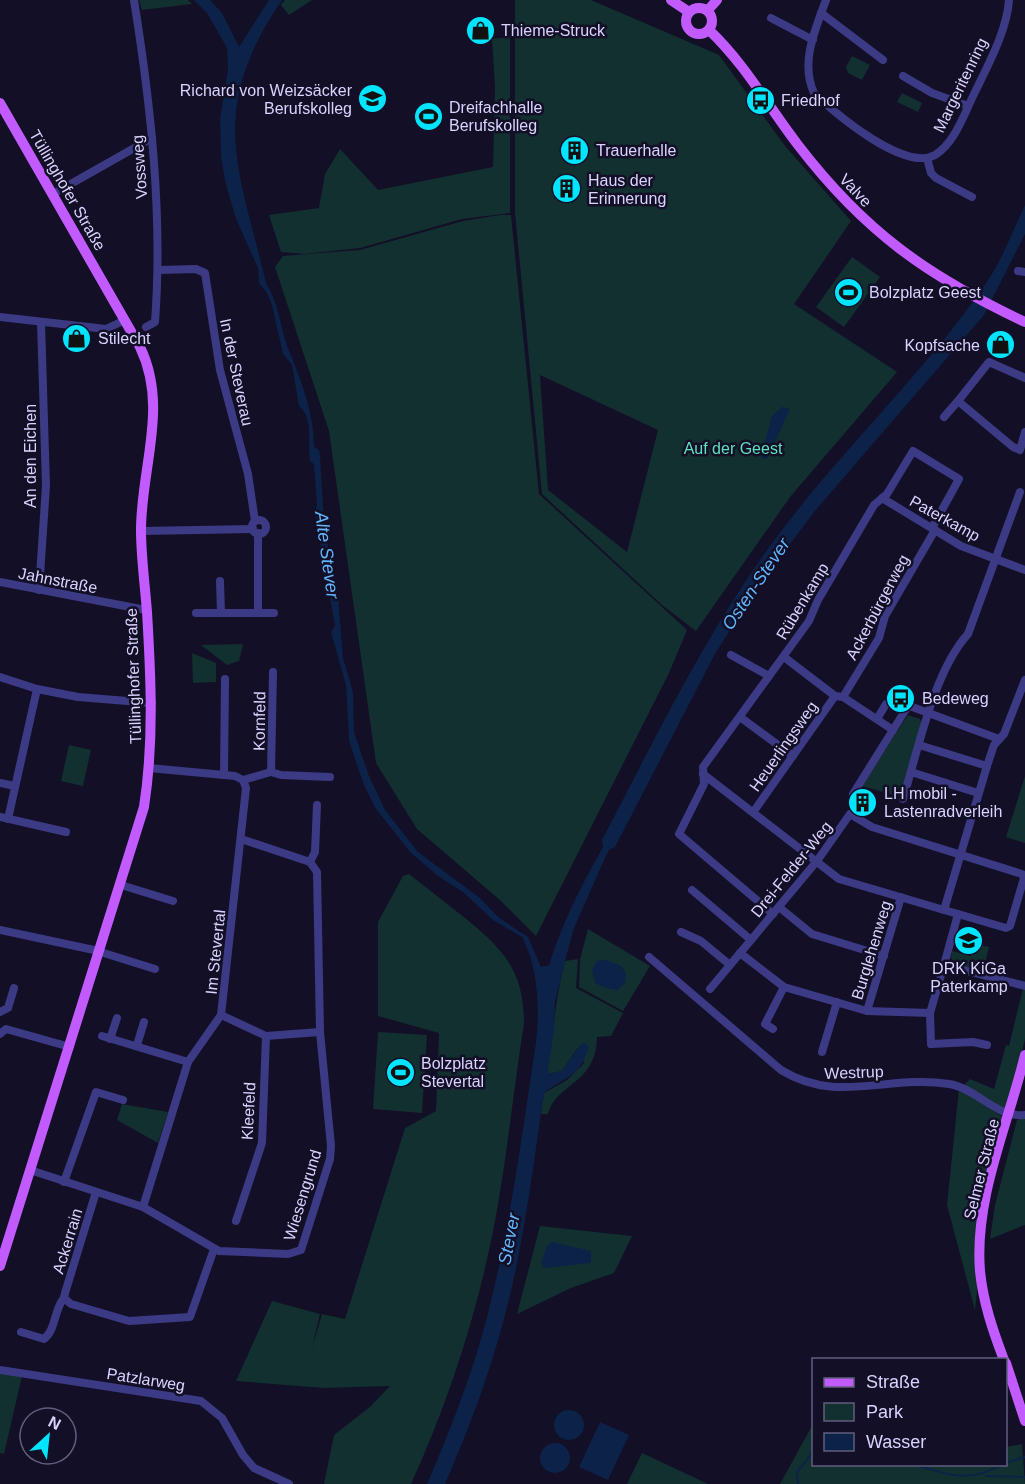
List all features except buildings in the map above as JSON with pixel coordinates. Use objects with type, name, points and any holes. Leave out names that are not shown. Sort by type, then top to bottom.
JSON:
[{"type":"main road","points":[[671,0],[689,12]]},
{"type":"main road","points":[[708,10],[717,0]]},
{"type":"main road","points":[[700,8],[708,10],[712,18],[709,30],[702,34],[691,31],[686,22],[689,12],[700,8]]},
{"type":"main road","name":"Valve","points":[[709,30],[742,66],[796,143],[852,209],[914,261],[969,294],[1025,322]]},
{"type":"main road","name":"Tüllinghofer Straße","points":[[0,103],[4,119],[53,194],[125,320],[146,360],[154,386],[141,531],[152,703],[149,768],[140,821],[0,1266]]},
{"type":"main road","name":"Selmer Straße","points":[[1004,1358],[982,1291],[980,1242],[987,1194],[1025,1055]]},
{"type":"main road","name":"Selmer Straße","points":[[1007,1367],[1025,1421]]},
{"type":"street","name":"Vossweg","points":[[134,0],[152,138],[159,270],[155,322],[146,327]]},
{"type":"street","points":[[826,0],[813,40],[807,70],[814,93],[849,122],[893,151],[912,158],[927,158],[931,174],[972,197]]},
{"type":"street","name":"Margeritenring","points":[[927,158],[948,143],[968,106],[994,50],[1009,0]]},
{"type":"street","points":[[821,13],[883,60]]},
{"type":"street","points":[[771,18],[813,40]]},
{"type":"street","points":[[903,76],[932,93],[968,106]]},
{"type":"street","points":[[53,194],[152,138]]},
{"type":"street","name":"In der Steverau","points":[[159,270],[196,269],[205,273],[220,370],[248,474],[255,528],[258,613]]},
{"type":"street","points":[[0,317],[106,329],[125,320]]},
{"type":"street","name":"An den Eichen","points":[[39,590],[46,486],[41,322]]},
{"type":"street","points":[[945,417],[989,362],[1025,378]]},
{"type":"street","points":[[958,401],[1013,447],[1020,450],[1025,432]]},
{"type":"street","name":"Rübenkamp","points":[[773,914],[679,834],[704,784],[703,768],[809,621],[818,600],[874,505],[882,498],[913,451],[959,480],[934,529]]},
{"type":"street","name":"Paterkamp","points":[[995,559],[1020,492]]},
{"type":"street","name":"Paterkamp","points":[[882,498],[961,546],[1025,570]]},
{"type":"street","points":[[141,531],[255,528]]},
{"type":"street","name":"Ackerbürgerweg","points":[[839,697],[879,638],[885,616],[934,529]]},
{"type":"street","points":[[903,799],[928,715],[954,649],[968,634],[995,559]]},
{"type":"street","points":[[220,581],[221,613]]},
{"type":"street","name":"Jahnstraße","points":[[0,582],[147,610]]},
{"type":"street","points":[[196,613],[274,613]]},
{"type":"street","points":[[731,655],[769,676]]},
{"type":"street","points":[[784,657],[839,697],[893,730]]},
{"type":"street","name":"Kornfeld","points":[[271,772],[273,672]]},
{"type":"street","points":[[0,676],[78,697],[152,703]]},
{"type":"street","points":[[224,775],[225,679]]},
{"type":"street","points":[[944,910],[987,766],[999,739],[1004,734],[1025,680]]},
{"type":"street","points":[[38,688],[15,786],[4,818],[66,832]]},
{"type":"street","name":"Heuerlingsweg","points":[[754,811],[839,697]]},
{"type":"street","points":[[877,719],[886,704],[896,701],[928,715],[999,739]]},
{"type":"street","points":[[853,794],[908,706]]},
{"type":"street","points":[[740,717],[793,756]]},
{"type":"street","points":[[919,745],[987,766]]},
{"type":"street","points":[[149,768],[224,775],[243,780]]},
{"type":"street","name":"Kornfeld","points":[[243,780],[271,772],[281,775],[330,777]]},
{"type":"street","points":[[911,772],[978,793]]},
{"type":"street","name":"Heuerlingsweg","points":[[703,774],[754,811],[839,879],[1006,928],[1010,926],[1024,878],[1022,874],[961,855]]},
{"type":"street","name":"Im Stevertal","points":[[143,1207],[188,1062],[221,1015],[246,788],[243,780]]},
{"type":"street","points":[[0,783],[15,786]]},
{"type":"street","points":[[241,839],[310,862],[315,852],[317,805]]},
{"type":"street","name":"Drei-Felder-Weg","points":[[710,989],[817,861],[850,813],[872,827],[961,855]]},
{"type":"street","name":"Wiesengrund","points":[[30,1170],[143,1207],[214,1249],[288,1254],[301,1250],[330,1159],[331,1146],[320,1032],[317,872],[310,862]]},
{"type":"street","points":[[121,885],[173,901]]},
{"type":"street","name":"Drei-Felder-Weg","points":[[692,890],[751,940]]},
{"type":"street","name":"Burglehenweg","points":[[867,1011],[901,897]]},
{"type":"street","points":[[779,907],[812,934],[884,956]]},
{"type":"street","points":[[958,914],[930,1013],[931,1044],[973,1042],[987,1045]]},
{"type":"street","points":[[0,930],[100,952],[155,969]]},
{"type":"street","points":[[681,932],[701,941],[730,965]]},
{"type":"street","points":[[740,953],[784,987],[867,1011],[930,1013]]},
{"type":"street","name":"Westrup","points":[[649,957],[781,1070],[802,1082],[829,1089],[907,1082],[947,1084],[968,1089],[1010,1114],[1025,1115]]},
{"type":"street","points":[[944,965],[1025,986]]},
{"type":"street","points":[[773,1029],[765,1024],[784,987]]},
{"type":"street","points":[[0,1012],[8,1008],[14,988]]},
{"type":"street","points":[[822,1052],[837,1002]]},
{"type":"street","points":[[221,1015],[266,1036],[320,1032]]},
{"type":"street","points":[[117,1018],[106,1037],[188,1062]]},
{"type":"street","points":[[0,1022],[3,1032],[70,1047]]},
{"type":"street","points":[[137,1046],[144,1022]]},
{"type":"street","name":"Kleefeld","points":[[236,1221],[262,1143],[266,1036]]},
{"type":"street","points":[[64,1182],[96,1092],[123,1100]]},
{"type":"street","name":"Ackerrain","points":[[21,1332],[44,1339],[49,1335],[59,1303],[64,1298],[96,1192]]},
{"type":"street","name":"Ackerrain","points":[[64,1298],[71,1304],[129,1322],[190,1317],[214,1249]]},
{"type":"street","name":"Patzlarweg","points":[[0,1370],[201,1401],[222,1418],[243,1455],[254,1468],[289,1484]]},
{"type":"green space","points":[[139,0],[188,0],[192,4],[142,10]]},
{"type":"green space","points":[[285,0],[312,0],[289,15],[281,5]]},
{"type":"green space","name":"Auf der Geest","points":[[515,0],[591,0],[719,55],[785,146],[851,221],[794,304],[897,372],[790,497],[696,631],[662,605],[542,494],[515,213]],"holes":[[[540,375],[658,430],[627,552],[548,490]]]},
{"type":"green space","points":[[510,37],[510,213],[462,219],[360,248],[305,254],[281,252],[269,215],[319,208],[325,174],[340,149],[378,190],[493,167],[495,87],[492,39]]},
{"type":"green space","points":[[852,56],[870,65],[862,80],[848,73],[846,67]]},
{"type":"green space","points":[[902,93],[922,103],[918,112],[897,102]]},
{"type":"green space","points":[[511,215],[539,494],[687,630],[669,673],[536,936],[501,901],[417,829],[376,763],[329,431],[275,267],[283,256],[360,250],[463,221]]},
{"type":"green space","name":"Bolzplatz Geest","points":[[852,257],[880,277],[844,327],[816,307]]},
{"type":"green space","points":[[243,644],[239,661],[227,665],[201,645]]},
{"type":"green space","points":[[192,653],[216,663],[216,682],[193,683]]},
{"type":"green space","points":[[908,715],[920,719],[923,725],[901,797],[862,786]]},
{"type":"green space","points":[[69,745],[91,750],[83,786],[61,781]]},
{"type":"green space","points":[[1025,776],[1025,843],[1006,837]]},
{"type":"green space","points":[[409,874],[475,926],[507,960],[520,988],[524,1024],[501,1187],[482,1281],[463,1350],[439,1417],[411,1484],[324,1484],[334,1435],[371,1406],[390,1386],[324,1388],[236,1381],[272,1301],[320,1314],[312,1348],[322,1314],[345,1319],[405,1128],[436,1111],[439,1033],[378,1016],[378,922],[403,876]]},
{"type":"green space","points":[[588,929],[650,966],[623,1011],[579,987],[580,959]]},
{"type":"green space","points":[[976,939],[980,945],[989,947],[983,972],[957,965],[951,958],[952,951],[971,956]]},
{"type":"green space","points":[[578,959],[576,988],[623,1013],[611,1036],[597,1037],[595,1053],[583,1074],[559,1095],[548,1114],[541,1114],[544,1093],[567,1080],[584,1063],[577,1049],[562,1071],[547,1074],[556,1003],[565,961]]},
{"type":"green space","points":[[1025,980],[1025,1039],[1008,1112],[964,1085],[970,1079],[994,1089],[1006,1045],[1009,1046]]},
{"type":"green space","name":"Bolzplatz Stevertal","points":[[378,1032],[427,1035],[422,1113],[373,1109]]},
{"type":"green space","points":[[959,1089],[1006,1119],[990,1168],[975,1310],[947,1205]]},
{"type":"green space","points":[[122,1104],[168,1112],[158,1143],[117,1120]]},
{"type":"green space","points":[[1025,1118],[1025,1225],[990,1239],[995,1205],[1017,1120]]},
{"type":"green space","points":[[540,1226],[632,1236],[614,1273],[571,1288],[517,1314]]},
{"type":"green space","points":[[0,1373],[22,1376],[4,1454],[0,1453]]},
{"type":"green space","points":[[812,1426],[812,1466],[1007,1466],[1007,1447],[1022,1444],[1025,1484],[780,1484]]},
{"type":"green space","points":[[642,1453],[708,1484],[627,1484]]},
{"type":"water","points":[[194,0],[210,0],[222,13],[239,47],[269,0],[282,0],[259,39],[244,74],[237,107],[235,138],[246,204],[266,283],[271,291],[306,399],[312,423],[314,447],[319,450],[324,525],[338,597],[343,658],[353,692],[354,732],[369,776],[385,810],[418,852],[480,898],[498,917],[528,937],[541,967],[549,965],[573,905],[603,847],[602,840],[662,724],[727,610],[776,538],[801,506],[960,319],[996,267],[1025,205],[1025,234],[984,315],[814,512],[758,587],[716,652],[615,847],[609,850],[605,858],[574,928],[565,961],[555,1002],[554,1031],[547,1074],[562,1071],[581,1044],[585,1043],[589,1047],[576,1071],[544,1093],[523,1233],[512,1288],[493,1358],[445,1484],[427,1484],[474,1363],[502,1252],[536,1042],[538,1002],[535,975],[522,937],[493,920],[463,892],[438,876],[411,853],[376,809],[364,785],[349,741],[346,685],[331,632],[335,626],[315,514],[317,505],[314,464],[310,461],[307,417],[299,406],[292,365],[283,354],[272,305],[267,293],[259,283],[258,268],[236,219],[225,181],[221,156],[220,119],[228,69],[227,48],[207,13]]},
{"type":"water","points":[[782,407],[790,409],[767,459],[763,459],[761,456],[772,416]]},
{"type":"water","points":[[607,960],[621,966],[626,973],[625,983],[618,990],[605,988],[595,983],[592,970],[597,961]]},
{"type":"water","points":[[552,1242],[591,1251],[591,1263],[544,1268],[541,1263],[547,1246]]},
{"type":"water","points":[[569,1410],[580,1414],[584,1425],[580,1436],[569,1440],[558,1436],[554,1425],[558,1414]]},
{"type":"water","points":[[600,1422],[629,1435],[608,1480],[579,1467]]},
{"type":"water","points":[[555,1443],[561,1444],[569,1452],[569,1464],[561,1472],[555,1473],[549,1472],[541,1464],[540,1458],[541,1452],[549,1444]]},
{"type":"waterway","points":[[798,1484],[797,1472],[812,1453]]},
{"type":"waterway","points":[[1007,1463],[1025,1457]]},
{"type":"waterway","points":[[920,1466],[959,1476],[980,1474],[999,1466]]},
{"type":"waterway","points":[[986,1476],[1025,1477]]},
{"type":"place","name":"Thieme-Struck","points":[[480,30]]},
{"type":"place","name":"Richard von Weizsäcker Berufskolleg","points":[[373,99]]},
{"type":"place","name":"Friedhof","points":[[760,100]]},
{"type":"place","name":"Dreifachhalle Berufskolleg","points":[[428,116]]},
{"type":"place","name":"Trauerhalle","points":[[575,150]]},
{"type":"place","name":"Haus der Erinnerung","points":[[567,189]]},
{"type":"place","name":"Bolzplatz Geest","points":[[848,292]]},
{"type":"place","name":"Stilecht","points":[[77,338]]},
{"type":"place","name":"Kopfsache","points":[[1001,345]]},
{"type":"place","name":"Bedeweg","points":[[901,698]]},
{"type":"place","name":"LH mobil - Lastenradverleih","points":[[863,802]]},
{"type":"place","name":"DRK KiGa Paterkamp","points":[[969,940]]},
{"type":"place","name":"Bolzplatz Stevertal","points":[[400,1072]]},
{"type":"water label","name":"Alte Stever","points":[[327,555]]},
{"type":"water label","name":"Osten-Stever","points":[[756,584]]},
{"type":"water label","name":"Stever","points":[[509,1239]]}]
